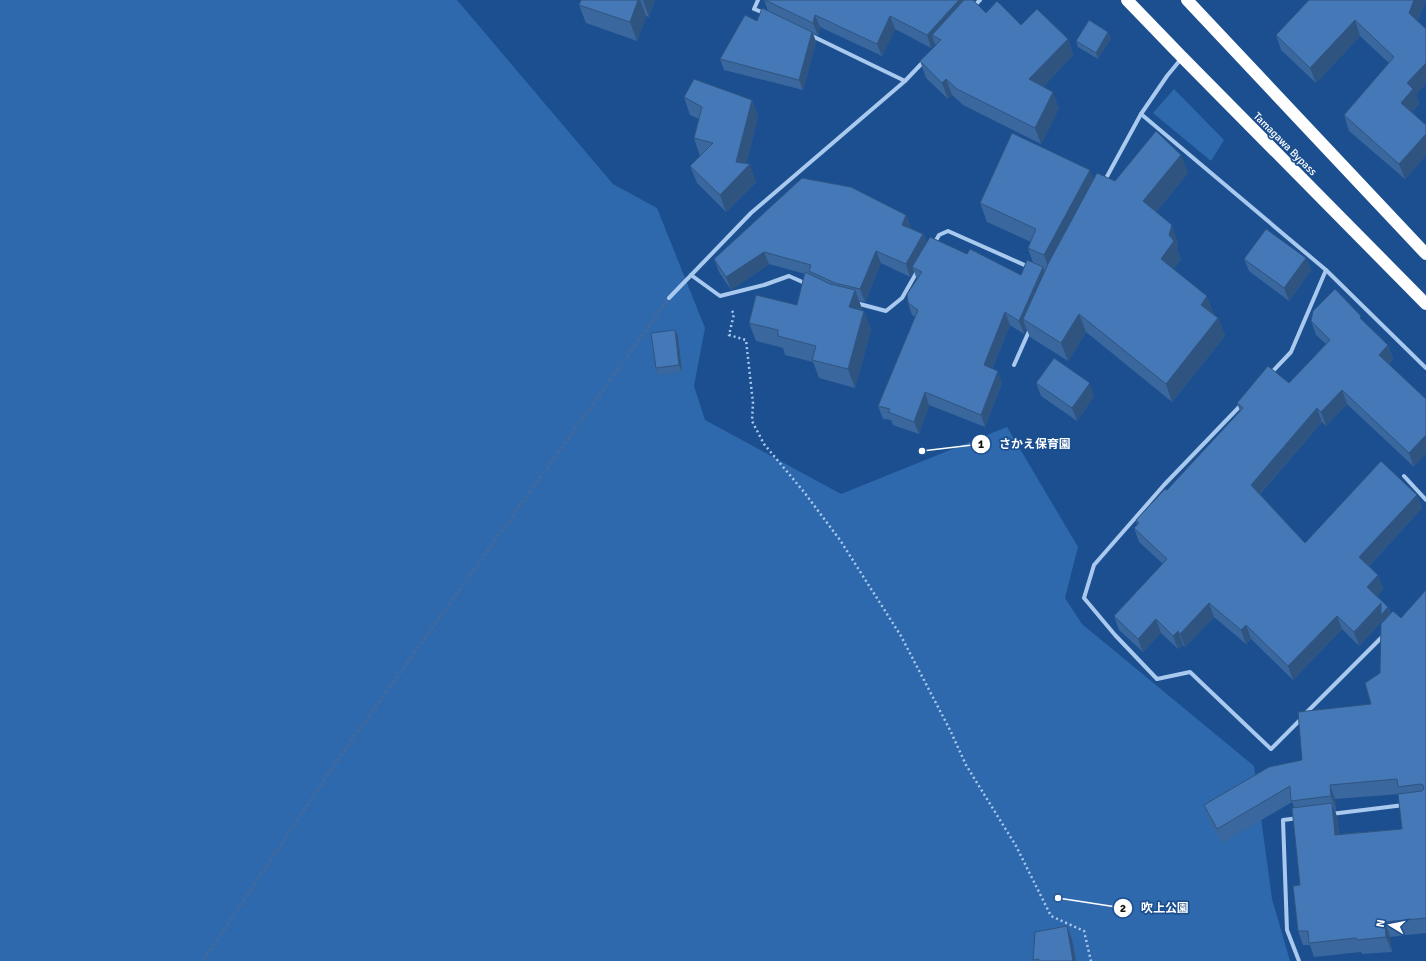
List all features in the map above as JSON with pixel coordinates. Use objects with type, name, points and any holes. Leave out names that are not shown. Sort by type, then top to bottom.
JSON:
[{"type":"highway","name":"Tamagawa Bypass","points":[[1127,0],[1426,304]]},
{"type":"highway","points":[[1187,0],[1426,254]]},
{"type":"street","points":[[758,0],[754,9],[769,16]]},
{"type":"street","points":[[969,12],[980,0]]},
{"type":"street","points":[[805,33],[905,81]]},
{"type":"street","points":[[1100,189],[1141,114],[1182,57]]},
{"type":"street","points":[[669,298],[751,212],[905,81],[926,58]]},
{"type":"street","points":[[1141,114],[1326,270],[1426,368]]},
{"type":"street","points":[[931,248],[939,235],[948,231],[1031,268]]},
{"type":"street","points":[[852,302],[886,311],[902,298],[920,267]]},
{"type":"street","points":[[1265,380],[1292,352],[1326,270]]},
{"type":"street","points":[[691,275],[720,296],[764,285],[789,276],[810,286]]},
{"type":"street","points":[[1014,365],[1033,322]]},
{"type":"street","points":[[1244,402],[1164,485],[1094,565],[1084,598],[1115,635],[1157,679],[1190,672],[1271,749],[1387,632]]},
{"type":"street","points":[[1404,476],[1426,500]]},
{"type":"street","points":[[1328,814],[1411,804]]},
{"type":"street","points":[[1299,961],[1287,930],[1283,820],[1305,817]]},
{"type":"path","points":[[720,296],[734,314],[729,334],[746,340],[753,403],[752,421],[764,444],[804,492],[840,540],[901,636],[950,730],[966,765],[1016,846],[1051,916],[1084,931],[1091,961]]},
{"type":"shaded area","points":[[0,0],[457,0],[613,184],[657,208],[705,328],[694,386],[705,420],[841,494],[1007,427],[1078,547],[1065,598],[1082,624],[1254,766],[1272,899],[1290,961],[0,961]]},
{"type":"shaded area","points":[[1174,89],[1224,140],[1211,161],[1153,113]]},
{"type":"building","points":[[581,0],[638,0],[630,22],[579,5]]},
{"type":"building","points":[[765,0],[959,0],[927,35],[890,16],[877,44],[815,15],[813,23]]},
{"type":"building","points":[[964,0],[973,0],[986,13],[997,1],[1021,25],[1037,9],[1068,39],[1029,79],[1053,92],[1035,128],[957,89],[946,79],[942,83],[920,61],[941,40],[932,35]]},
{"type":"building","points":[[1309,0],[1414,0],[1409,13],[1426,29],[1426,63],[1407,83],[1413,89],[1401,103],[1426,125],[1426,134],[1399,164],[1344,115],[1394,57],[1355,20],[1310,68],[1276,35]]},
{"type":"building","points":[[762,8],[812,32],[799,80],[720,59],[745,15],[757,21]]},
{"type":"building","points":[[1089,20],[1108,32],[1096,53],[1076,41]]},
{"type":"building","points":[[694,79],[752,100],[736,162],[750,164],[720,195],[690,166],[713,143],[694,138],[702,107],[684,97]]},
{"type":"building","points":[[1156,131],[1181,155],[1143,201],[1172,225],[1169,235],[1174,241],[1161,259],[1207,296],[1201,305],[1218,318],[1166,384],[1079,314],[1061,343],[1023,319],[1049,262],[1097,173],[1115,181]]},
{"type":"building","points":[[1012,133],[1090,170],[1044,255],[1028,248],[1036,229],[980,203]]},
{"type":"building","points":[[802,178],[851,187],[906,215],[902,225],[923,234],[906,264],[876,251],[860,289],[835,283],[809,271],[811,265],[764,252],[726,277],[714,259]]},
{"type":"building","points":[[1266,229],[1306,258],[1284,288],[1244,259]]},
{"type":"building","points":[[930,237],[967,254],[970,249],[1021,275],[1027,260],[1043,267],[1019,321],[1005,312],[984,365],[998,371],[981,415],[925,392],[914,422],[888,412],[890,409],[878,406],[918,310],[908,303],[907,294],[922,272],[912,267]]},
{"type":"building","points":[[805,272],[830,284],[855,290],[849,307],[864,311],[848,369],[812,360],[816,346],[778,336],[778,330],[749,323],[756,295],[797,305]]},
{"type":"building","points":[[1335,289],[1361,316],[1360,318],[1388,345],[1379,355],[1426,399],[1426,435],[1409,453],[1342,390],[1321,412],[1317,408],[1251,485],[1305,543],[1381,461],[1417,495],[1359,557],[1378,575],[1367,587],[1388,607],[1381,615],[1381,603],[1354,632],[1337,616],[1288,666],[1246,625],[1241,630],[1209,603],[1180,634],[1178,631],[1173,636],[1156,619],[1138,639],[1114,616],[1167,559],[1134,528],[1139,523],[1136,520],[1165,489],[1167,490],[1243,408],[1237,403],[1268,366],[1289,383],[1330,340],[1311,321],[1313,311]]},
{"type":"building","points":[[675,330],[679,365],[656,368],[651,333]]},
{"type":"building","points":[[1054,358],[1090,383],[1072,408],[1036,383]]},
{"type":"building","points":[[1426,590],[1426,918],[1385,922],[1386,937],[1357,940],[1356,938],[1309,943],[1308,931],[1298,931],[1293,886],[1300,885],[1292,808],[1332,803],[1335,835],[1402,829],[1398,794],[1422,791],[1424,789],[1423,785],[1420,784],[1398,787],[1397,779],[1330,785],[1331,796],[1291,801],[1290,786],[1217,829],[1204,805],[1269,767],[1302,760],[1298,712],[1371,704],[1365,683],[1380,673],[1381,624],[1393,611],[1401,618]]},
{"type":"building","points":[[1067,926],[1073,961],[1033,960],[1035,932]]},
{"type":"tunnel","points":[[203,961],[341,755],[669,298]]},
{"type":"place","name":"さかえ保育園","points":[[922,451]]},
{"type":"place","name":"吹上公園","points":[[1058,898]]}]
